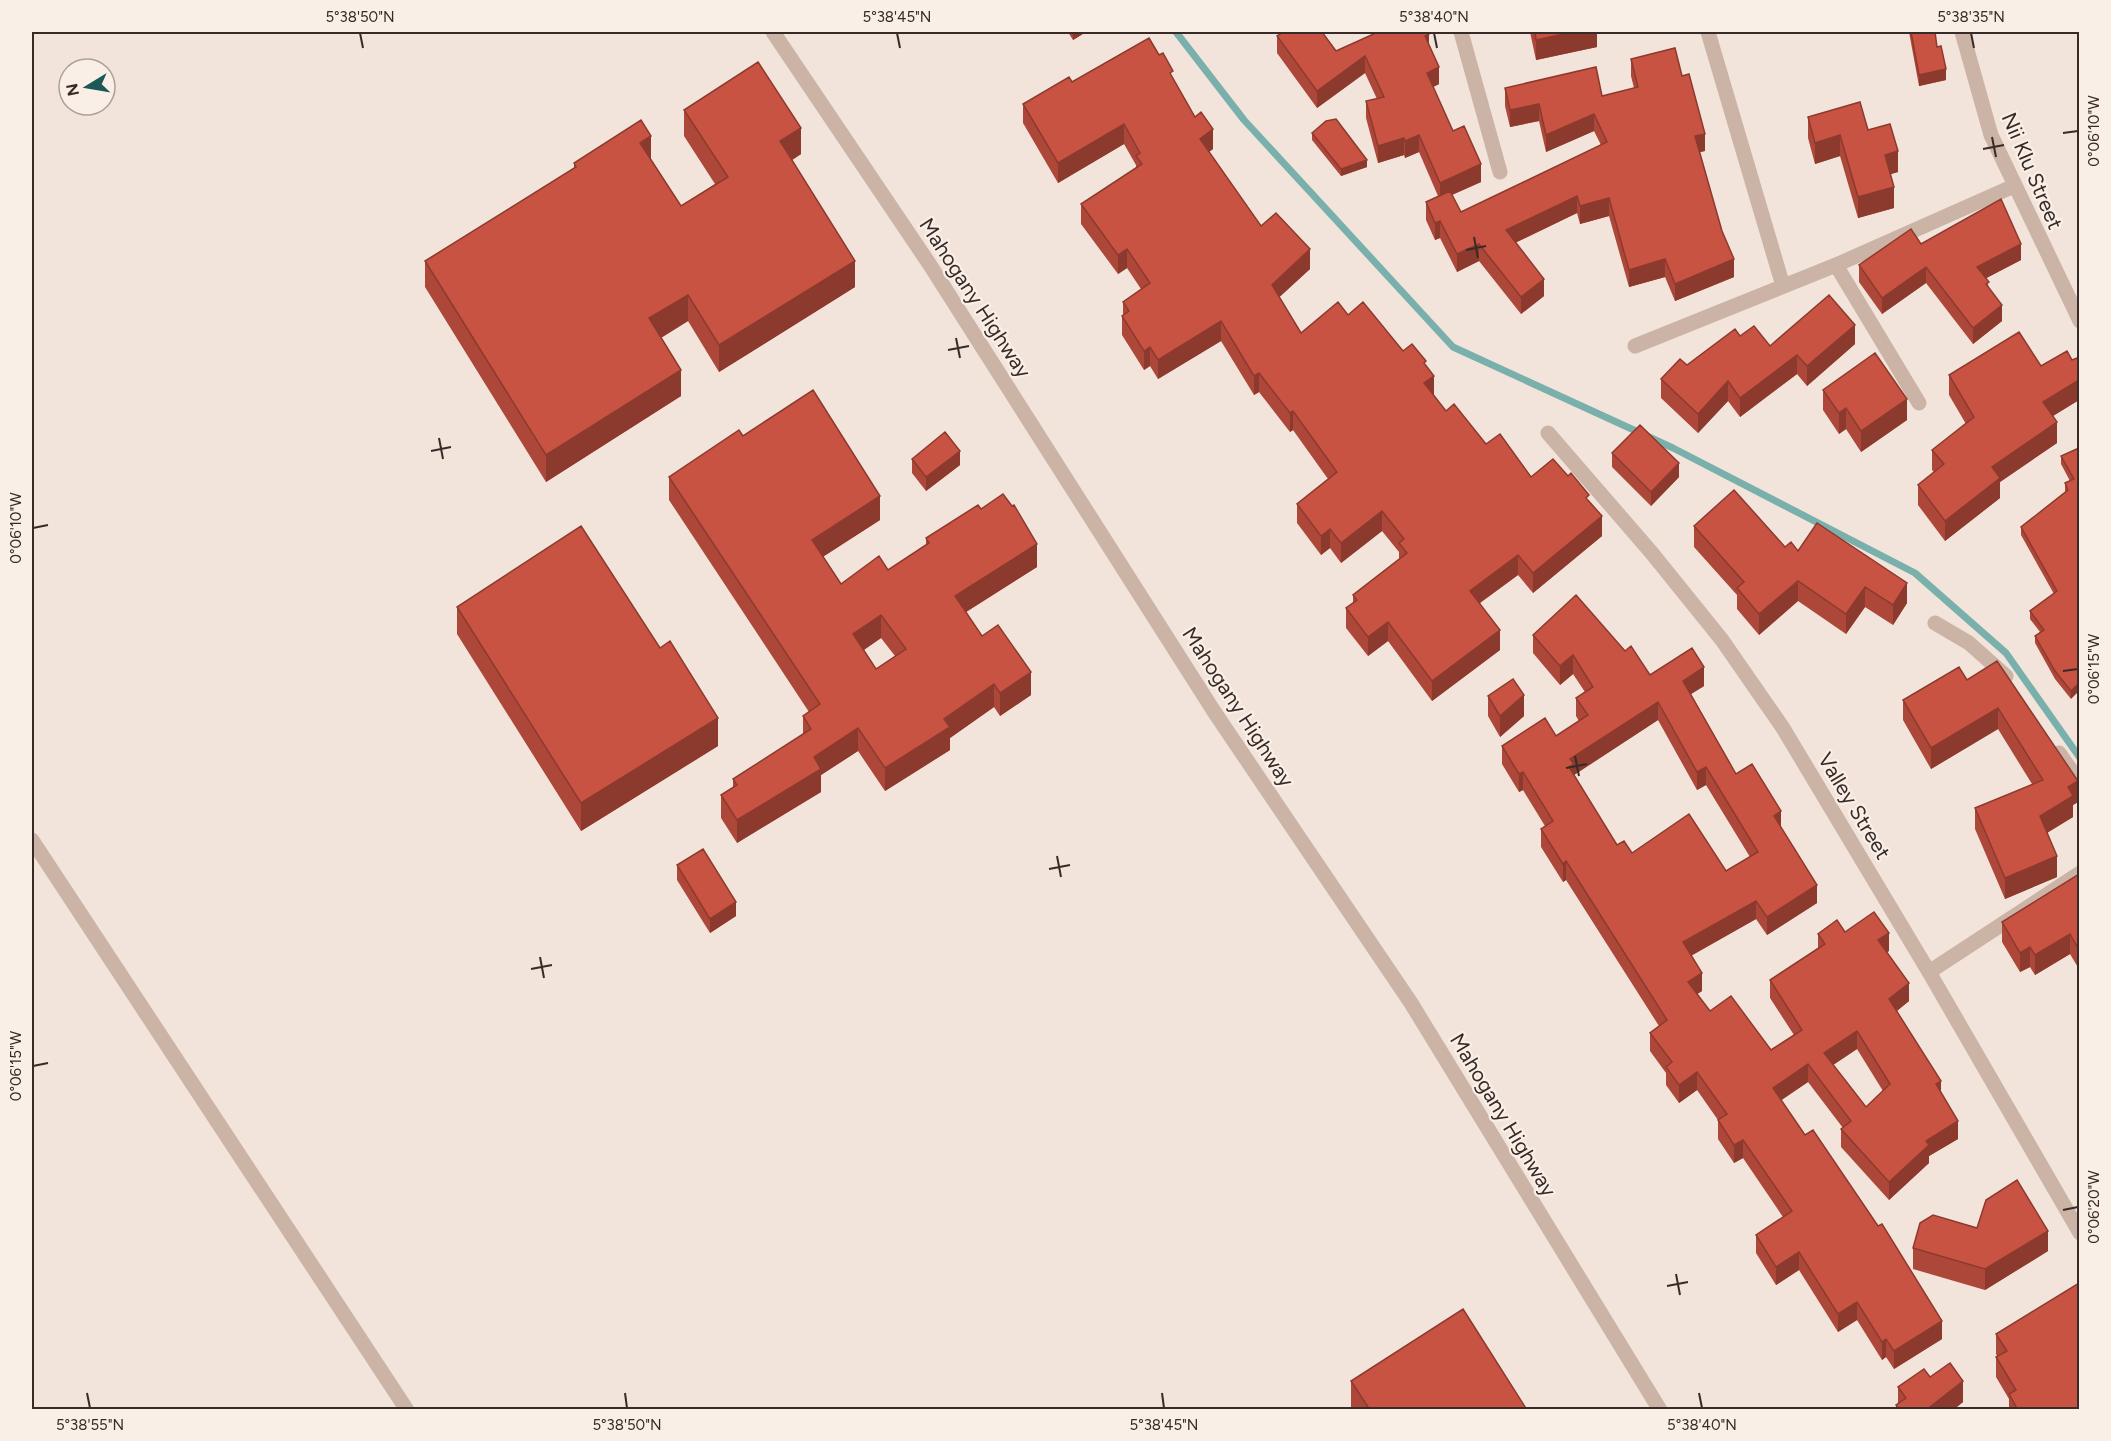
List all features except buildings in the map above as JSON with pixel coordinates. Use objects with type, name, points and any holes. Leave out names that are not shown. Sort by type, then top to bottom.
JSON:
[{"type":"street","name":"Mahogany Highway","points":[[773,32],[930,265],[1215,713],[1411,1003],[1660,1410]]},
{"type":"street","points":[[1461,32],[1500,172]]},
{"type":"street","points":[[1708,32],[1783,286]]},
{"type":"street","name":"Nii Klu Street","points":[[1962,32],[1992,135],[2079,321]]},
{"type":"street","points":[[1635,346],[1836,265],[2014,186]]},
{"type":"street","points":[[1836,265],[1919,403]]},
{"type":"street","name":"Valley Street","points":[[1548,433],[1651,552],[1722,640],[1783,728],[1929,972],[2079,1233]]},
{"type":"street","points":[[1935,623],[1977,650],[2002,671],[2015,689]]},
{"type":"street","points":[[2047,736],[2079,783]]},
{"type":"street","points":[[32,840],[406,1410]]},
{"type":"street","points":[[1929,972],[2079,873]]},
{"type":"waterway","points":[[1176,32],[1244,120],[1453,347],[1673,448],[1915,573],[2006,653],[2080,758]]}]
